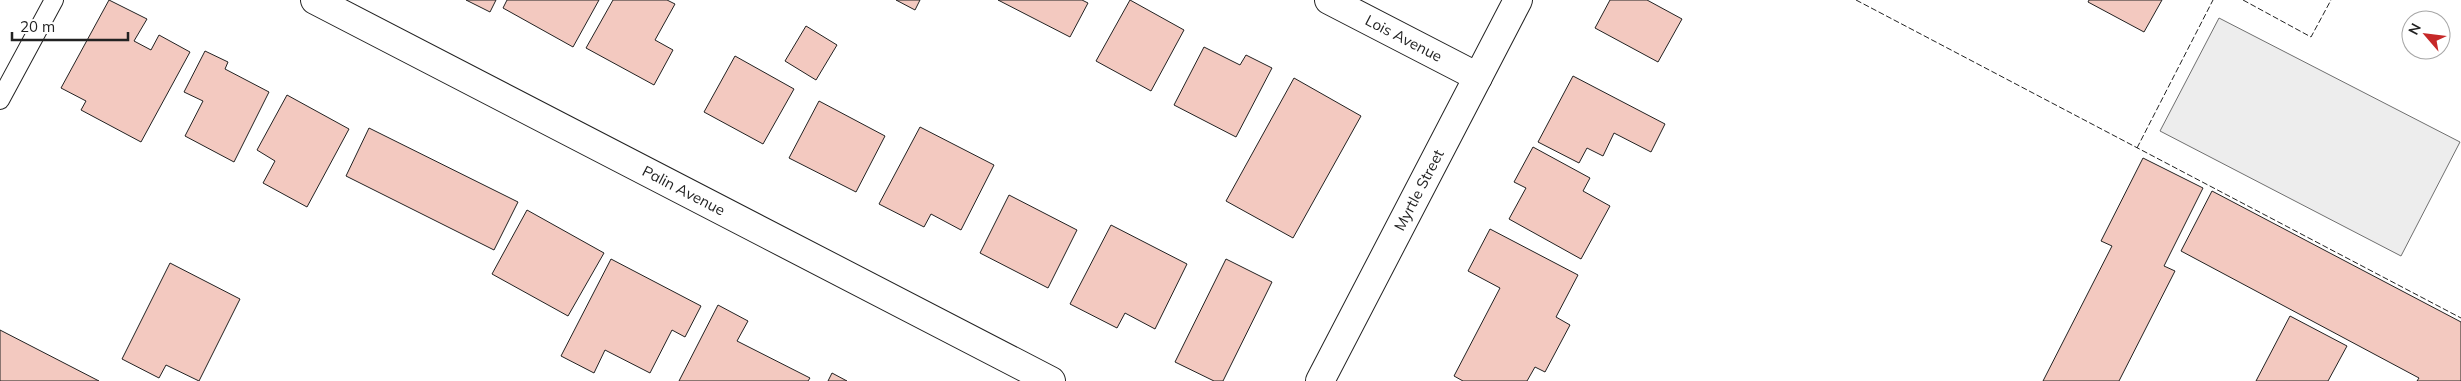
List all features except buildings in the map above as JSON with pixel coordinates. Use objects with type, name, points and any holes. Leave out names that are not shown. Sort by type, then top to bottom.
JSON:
[{"type":"street","name":"Palin Avenue","points":[[315,0],[1051,381]]},
{"type":"street","name":"Lois Avenue","points":[[1329,0],[1478,77]]},
{"type":"street","name":"Myrtle Street","points":[[1320,381],[1518,0]]},
{"type":"lane","points":[[0,100],[54,0]]},
{"type":"shaded area","points":[[2219,18],[2460,142],[2401,256],[2160,131]]},
{"type":"fence","points":[[1856,0],[2461,318]]},
{"type":"fence","points":[[2137,148],[2213,0]]},
{"type":"fence","points":[[2243,0],[2311,37],[2331,0]]}]
